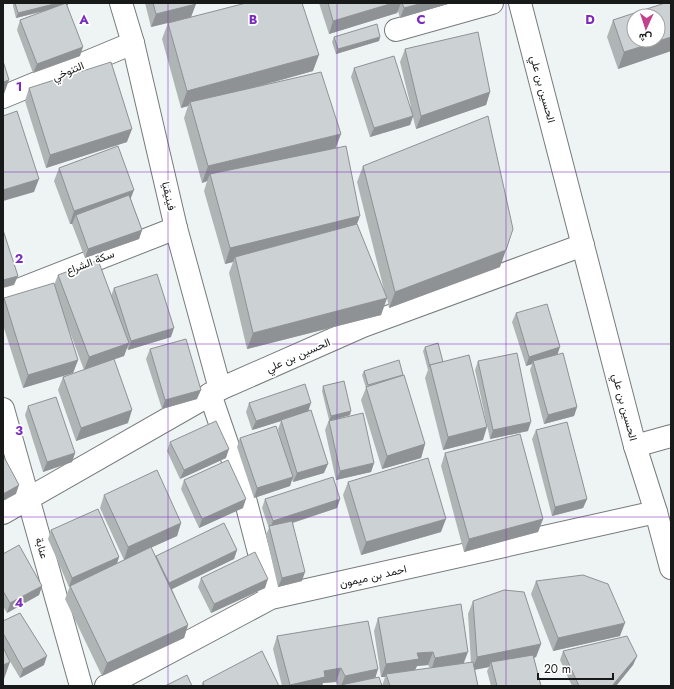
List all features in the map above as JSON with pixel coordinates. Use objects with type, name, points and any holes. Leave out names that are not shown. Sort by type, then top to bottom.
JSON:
[{"type":"street","name":"فينيقيا","points":[[121,3],[133,43],[215,392],[271,598]]},
{"type":"street","points":[[396,30],[492,3]]},
{"type":"street","name":"الحسين بن علي","points":[[520,3],[635,446],[656,512],[671,568]]},
{"type":"street","name":"التنوخي","points":[[3,97],[133,43]]},
{"type":"street","name":"سكة الشراع","points":[[3,296],[176,228]]},
{"type":"street","name":"الحسين بن علي","points":[[3,513],[29,500],[215,392],[363,326],[583,245]]},
{"type":"street","name":"عنابة","points":[[3,410],[81,686]]},
{"type":"street","points":[[635,446],[671,436]]},
{"type":"street","name":"احمد بن ميمون","points":[[106,686],[271,598],[656,512]]},
{"type":"building","points":[[15,3],[58,3],[18,13]]},
{"type":"building","points":[[66,3],[83,47],[37,64],[20,20]]},
{"type":"building","points":[[153,3],[196,3],[196,4],[156,14]]},
{"type":"building","points":[[246,3],[302,3],[319,55],[187,91],[168,23]]},
{"type":"building","points":[[328,3],[393,3],[333,21]]},
{"type":"building","points":[[402,3],[423,3],[404,8]]},
{"type":"building","points":[[665,3],[671,3],[671,37],[666,39],[666,8],[650,8]]},
{"type":"building","points":[[626,16],[626,48],[637,48],[624,52],[613,20]]},
{"type":"building","points":[[377,24],[380,37],[338,49],[334,37]]},
{"type":"building","points":[[478,32],[490,92],[421,116],[405,49]]},
{"type":"building","points":[[394,56],[413,116],[374,128],[354,68]]},
{"type":"building","points":[[3,61],[9,80],[3,82]]},
{"type":"building","points":[[111,62],[132,129],[50,155],[29,88]]},
{"type":"building","points":[[321,72],[341,134],[208,166],[190,102]]},
{"type":"building","points":[[17,111],[39,179],[3,190],[3,116]]},
{"type":"building","points":[[488,116],[513,229],[506,250],[395,292],[363,166]]},
{"type":"building","points":[[118,146],[134,190],[74,211],[59,168]]},
{"type":"building","points":[[346,146],[360,216],[230,248],[210,174]]},
{"type":"building","points":[[129,195],[142,230],[88,249],[76,215]]},
{"type":"building","points":[[357,224],[387,298],[253,333],[235,257]]},
{"type":"building","points":[[3,230],[18,276],[3,280]]},
{"type":"building","points":[[98,260],[129,343],[89,357],[58,275]]},
{"type":"building","points":[[157,274],[174,328],[131,341],[114,288]]},
{"type":"building","points":[[54,283],[78,360],[28,375],[4,298]]},
{"type":"building","points":[[547,304],[560,347],[529,357],[516,313]]},
{"type":"building","points":[[186,339],[201,390],[165,400],[150,349]]},
{"type":"building","points":[[438,343],[443,362],[430,365],[430,367],[425,347]]},
{"type":"building","points":[[517,353],[531,422],[493,430],[478,361]]},
{"type":"building","points":[[563,353],[577,407],[548,415],[533,361]]},
{"type":"building","points":[[469,355],[487,427],[448,437],[430,365]]},
{"type":"building","points":[[114,359],[132,410],[81,428],[63,377]]},
{"type":"building","points":[[399,360],[403,375],[368,385],[364,371]]},
{"type":"building","points":[[404,375],[425,444],[387,456],[366,387]]},
{"type":"building","points":[[344,381],[351,411],[331,416],[323,386]]},
{"type":"building","points":[[305,384],[311,403],[256,421],[249,403]]},
{"type":"building","points":[[56,397],[75,453],[47,462],[28,406]]},
{"type":"building","points":[[311,410],[328,464],[297,473],[281,420]]},
{"type":"building","points":[[363,413],[374,463],[340,471],[329,421]]},
{"type":"building","points":[[216,421],[229,449],[184,470],[170,442]]},
{"type":"building","points":[[567,422],[587,499],[555,507],[536,430]]},
{"type":"building","points":[[276,426],[293,477],[257,488],[240,438]]},
{"type":"building","points":[[520,434],[543,519],[469,539],[445,453]]},
{"type":"building","points":[[4,457],[19,485],[3,494],[3,458]]},
{"type":"building","points":[[428,458],[446,519],[366,542],[348,482]]},
{"type":"building","points":[[228,460],[246,499],[202,519],[184,480]]},
{"type":"building","points":[[157,470],[181,523],[128,547],[104,495]]},
{"type":"building","points":[[333,477],[340,499],[273,521],[265,499]]},
{"type":"building","points":[[98,509],[119,557],[72,578],[51,530]]},
{"type":"building","points":[[292,521],[305,572],[282,578],[269,526]]},
{"type":"building","points":[[224,523],[237,550],[169,583],[156,556]]},
{"type":"building","points":[[19,545],[42,586],[10,603],[3,591],[3,554]]},
{"type":"building","points":[[151,547],[188,625],[107,663],[70,586]]},
{"type":"building","points":[[255,552],[268,579],[214,604],[201,578]]},
{"type":"building","points":[[583,575],[608,584],[625,623],[558,638],[536,581]]},
{"type":"building","points":[[504,590],[524,592],[541,644],[477,657],[473,601]]},
{"type":"building","points":[[461,604],[468,652],[435,658],[433,652],[417,653],[419,659],[386,664],[378,618]]},
{"type":"building","points":[[20,613],[47,656],[23,669],[3,633],[3,621]]},
{"type":"building","points":[[368,621],[378,669],[345,676],[341,668],[324,671],[325,677],[290,685],[277,636]]},
{"type":"building","points":[[627,636],[637,656],[612,686],[579,686],[563,651]]},
{"type":"building","points":[[3,647],[10,662],[3,665]]},
{"type":"building","points":[[262,651],[279,686],[204,686],[203,682]]},
{"type":"building","points":[[533,655],[541,686],[497,686],[491,662]]},
{"type":"building","points":[[473,662],[478,686],[390,686],[386,674]]},
{"type":"building","points":[[187,675],[192,686],[165,686]]},
{"type":"building","points":[[379,677],[382,686],[336,686]]}]
